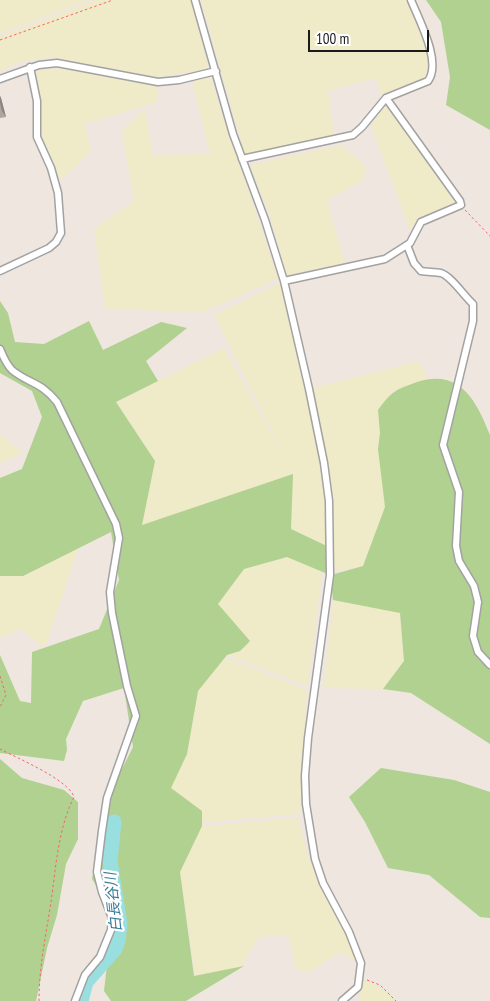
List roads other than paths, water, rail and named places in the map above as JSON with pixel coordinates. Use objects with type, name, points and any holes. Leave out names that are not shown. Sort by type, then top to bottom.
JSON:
[{"type":"street","points":[[195,0],[233,134],[265,220],[284,281],[310,389],[329,501],[330,575],[305,776],[309,831],[315,859],[323,883],[357,950],[361,962],[358,987],[342,1001]]},
{"type":"street","points":[[242,159],[353,134],[362,127],[386,98],[428,81],[432,76],[432,53],[411,0]]},
{"type":"street","points":[[0,80],[30,68],[50,63],[64,63],[158,82],[179,80],[216,70]]},
{"type":"street","points":[[0,271],[48,248],[56,242],[61,233],[58,193],[51,168],[37,137],[37,101],[30,68]]},
{"type":"street","points":[[284,281],[385,259],[407,245],[421,222],[462,205],[418,139],[386,98]]},
{"type":"street","points":[[407,245],[414,263],[421,271],[442,274],[450,279],[459,292],[473,304],[473,322],[443,445],[459,492],[456,546],[459,561],[474,586],[478,602],[473,636],[478,652],[490,665]]},
{"type":"street","points":[[0,349],[6,363],[13,370],[46,389],[57,402],[116,524],[119,538],[110,592],[112,612],[127,686],[136,716],[107,798],[97,872],[112,918],[110,930],[100,957],[85,975],[75,1001]]},
{"type":"waterway","name":"白長谷川","points":[[81,1001],[86,982],[115,949],[118,941],[120,924],[110,861],[114,822]]}]
